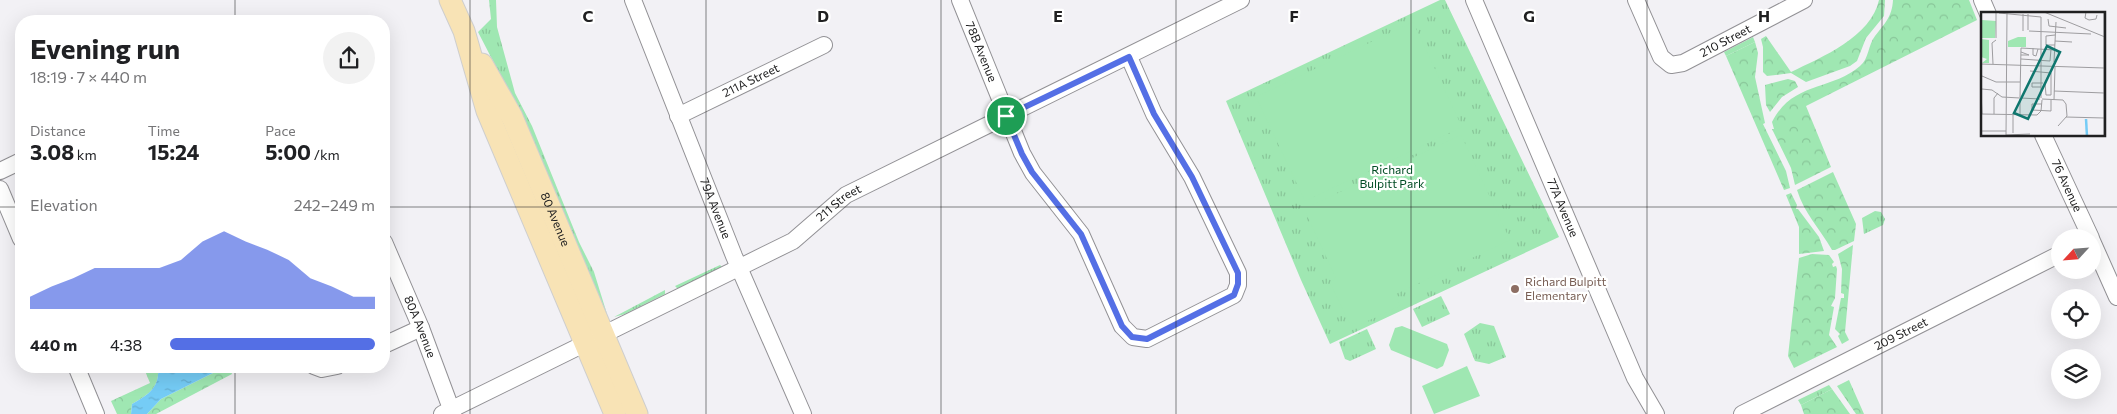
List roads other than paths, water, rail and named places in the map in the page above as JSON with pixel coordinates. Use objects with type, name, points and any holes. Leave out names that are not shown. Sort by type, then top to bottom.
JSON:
[{"type":"main road","name":"80 Avenue","points":[[450,0],[464,31],[487,111],[594,338],[637,414]]},
{"type":"main road","name":"80 Avenue","points":[[594,338],[615,414]]},
{"type":"street","name":"79A Avenue","points":[[633,0],[739,268],[803,414]]},
{"type":"street","name":"78B Avenue","points":[[960,0],[1022,154],[1032,172],[1081,234],[1122,326],[1132,337],[1147,339],[1234,295],[1238,284],[1238,273],[1192,177],[1154,114],[1129,57]]},
{"type":"street","name":"211 Street","points":[[449,413],[594,338],[793,241],[846,196],[1129,57],[1240,0]]},
{"type":"street","name":"77A Avenue","points":[[1474,0],[1635,378],[1656,414]]},
{"type":"street","name":"210 Street","points":[[1636,0],[1661,57],[1671,65],[1683,64],[1804,0]]},
{"type":"street","points":[[1982,0],[1987,12]]},
{"type":"street","name":"211A Street","points":[[678,116],[824,45]]},
{"type":"street","name":"76 Avenue","points":[[2043,136],[2087,229]]},
{"type":"street","points":[[0,171],[15,164]]},
{"type":"street","points":[[0,189],[15,225]]},
{"type":"street","name":"80A Avenue","points":[[390,256],[421,328],[449,413]]},
{"type":"street","name":"209 Street","points":[[1742,414],[2051,259]]},
{"type":"street","points":[[2101,261],[2117,297]]},
{"type":"street","points":[[390,342],[421,328]]},
{"type":"street","points":[[79,373],[96,414]]},
{"type":"street","points":[[1635,378],[1646,414]]},
{"type":"water","points":[[213,373],[161,399],[147,414],[131,414],[132,404],[152,390],[158,374]]},
{"type":"place","name":"Richard Bulpitt Elementary","points":[[1515,289]]},
{"type":"park label","name":"Richard Bulpitt Park","points":[[1392,177]]}]
